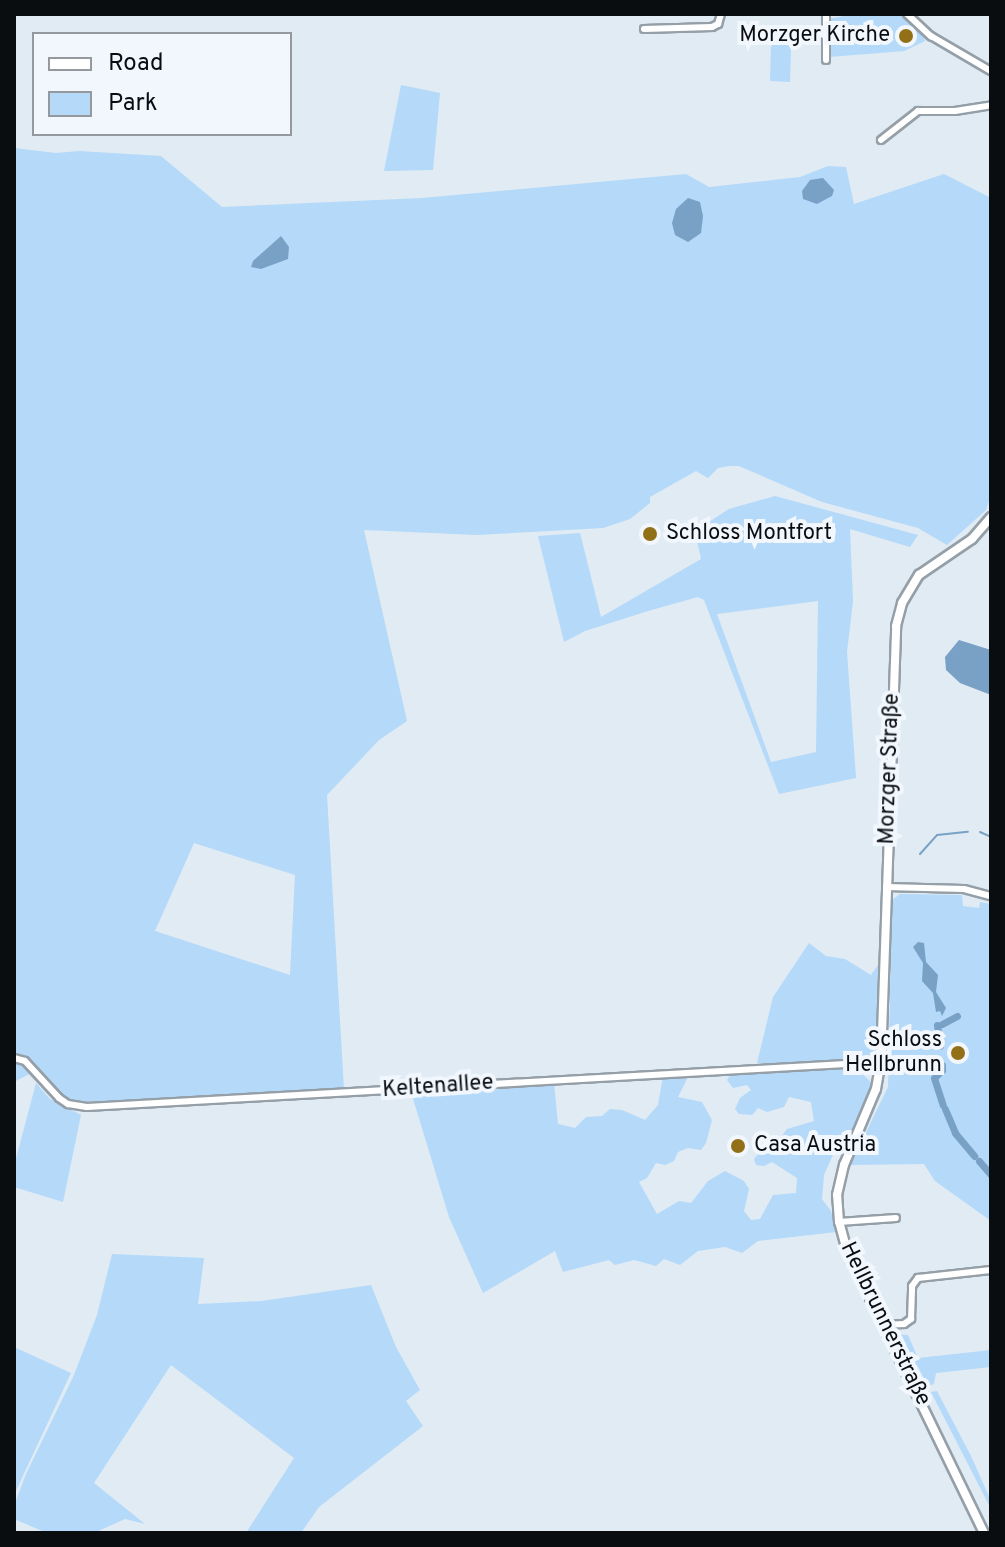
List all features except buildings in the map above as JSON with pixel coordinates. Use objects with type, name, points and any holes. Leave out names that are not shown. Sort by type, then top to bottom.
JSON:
[{"type":"street","points":[[644,29],[712,27],[718,24],[721,14]]},
{"type":"street","points":[[826,14],[826,60]]},
{"type":"street","points":[[907,14],[927,29],[931,36],[991,71]]},
{"type":"street","points":[[788,31],[826,31]]},
{"type":"street","points":[[881,140],[918,111],[955,111],[991,105]]},
{"type":"street","name":"Morzger Straße","points":[[881,1062],[894,642],[900,609],[919,575],[972,539],[991,517]]},
{"type":"street","points":[[886,887],[964,889],[991,896]]},
{"type":"street","name":"Keltenallee","points":[[14,1058],[25,1061],[59,1098],[68,1104],[87,1107],[881,1062]]},
{"type":"street","name":"Hellbrunnerstraße","points":[[881,1062],[874,1096],[841,1175],[839,1222],[847,1251],[984,1533]]},
{"type":"street","points":[[839,1222],[896,1218]]},
{"type":"street","points":[[883,1325],[910,1321],[912,1286],[918,1278],[991,1270]]},
{"type":"green space","points":[[855,14],[901,14],[923,30],[925,41],[904,51],[829,57],[828,19]]},
{"type":"green space","points":[[780,38],[788,41],[791,48],[790,82],[770,81],[771,47],[774,40]]},
{"type":"green space","points":[[401,85],[440,93],[433,170],[384,171]]},
{"type":"green space","points":[[14,148],[56,153],[79,151],[161,156],[222,207],[422,198],[686,174],[709,187],[800,177],[828,166],[846,167],[854,204],[944,174],[991,198],[991,495],[986,510],[947,545],[918,528],[822,502],[739,466],[729,466],[718,468],[708,478],[696,471],[650,497],[650,503],[630,519],[603,528],[477,535],[364,530],[407,721],[379,740],[327,795],[344,1090],[83,1104],[63,1097],[45,1078],[33,1072],[14,1082]],"holes":[[[194,843],[295,875],[290,975],[155,931]]]},
{"type":"green space","points":[[775,496],[918,535],[910,547],[850,529],[853,601],[847,652],[856,778],[779,794],[704,600],[698,597],[585,631],[564,642],[538,536],[580,533],[601,617],[701,559],[695,531],[729,509]],"holes":[[[818,601],[816,752],[771,762],[717,614]]]},
{"type":"green space","points":[[900,894],[962,895],[963,906],[979,908],[980,902],[991,904],[991,1221],[935,1181],[924,1164],[850,1165],[888,1087],[892,900]]},
{"type":"green space","points":[[809,943],[826,956],[845,959],[871,975],[881,961],[876,1049],[866,1061],[757,1063],[773,997]]},
{"type":"green space","points":[[857,1069],[872,1083],[853,1134],[839,1141],[824,1175],[822,1199],[831,1211],[836,1232],[758,1241],[742,1253],[725,1247],[698,1251],[680,1265],[664,1259],[656,1266],[634,1260],[615,1265],[609,1260],[563,1272],[555,1251],[483,1293],[449,1217],[411,1092],[554,1083],[558,1124],[575,1128],[586,1117],[602,1116],[610,1109],[622,1110],[645,1120],[658,1105],[663,1076],[690,1073],[678,1097],[702,1102],[712,1120],[706,1143],[701,1150],[688,1148],[678,1152],[674,1161],[665,1165],[656,1163],[647,1178],[639,1182],[657,1214],[679,1201],[691,1203],[708,1181],[725,1171],[744,1181],[749,1189],[744,1211],[751,1220],[760,1219],[773,1195],[796,1193],[797,1178],[772,1162],[764,1166],[756,1165],[754,1159],[761,1151],[773,1148],[787,1129],[814,1121],[811,1102],[789,1097],[784,1107],[767,1112],[758,1108],[752,1115],[739,1114],[735,1109],[740,1098],[751,1090],[747,1085],[733,1088],[727,1080],[733,1071]]},
{"type":"green space","points":[[36,1083],[50,1099],[81,1115],[63,1202],[14,1187],[14,1166]]},
{"type":"green space","points":[[112,1254],[204,1258],[198,1304],[262,1301],[371,1285],[396,1347],[420,1390],[406,1401],[423,1426],[319,1507],[301,1533],[246,1533],[294,1458],[171,1365],[94,1483],[145,1524],[125,1519],[94,1533],[47,1533],[14,1519],[14,1506],[26,1474],[74,1375],[97,1315]]},
{"type":"green space","points":[[895,1334],[908,1335],[918,1358],[991,1350],[991,1367],[936,1373],[934,1384],[928,1386],[917,1365],[911,1365]]},
{"type":"green space","points":[[14,1347],[71,1373],[14,1495],[16,1477]]},
{"type":"green space","points":[[937,1391],[971,1456],[991,1501],[991,1509],[931,1392]]},
{"type":"shaded area","points":[[823,178],[834,190],[832,196],[817,204],[803,199],[802,191],[810,180]]},
{"type":"shaded area","points":[[688,198],[700,202],[703,216],[701,233],[688,242],[675,235],[672,223],[676,209]]},
{"type":"shaded area","points":[[281,236],[289,247],[288,259],[261,269],[251,267],[253,261]]},
{"type":"shaded area","points":[[959,640],[991,650],[991,695],[960,683],[946,670],[945,657]]},
{"type":"shaded area","points":[[918,942],[924,943],[926,962],[938,975],[936,992],[946,1008],[942,1016],[940,1011],[936,1012],[933,993],[922,981],[923,963],[913,947]]},
{"type":"waterway","points":[[920,854],[937,835],[968,832]]},
{"type":"waterway","points":[[980,832],[991,837]]},
{"type":"waterway","points":[[942,1024],[957,1016]]},
{"type":"waterway","points":[[937,1025],[940,1046]]},
{"type":"waterway","points":[[942,1065],[942,1070],[934,1078],[943,1105]]},
{"type":"waterway","points":[[945,1109],[955,1133],[974,1156]]},
{"type":"waterway","points":[[979,1161],[991,1175]]},
{"type":"place","name":"Morzger Kirche","points":[[906,36]]},
{"type":"place","name":"Schloss Montfort","points":[[650,534]]},
{"type":"place","name":"Schloss Hellbrunn","points":[[958,1053]]},
{"type":"place","name":"Casa Austria","points":[[738,1146]]}]
